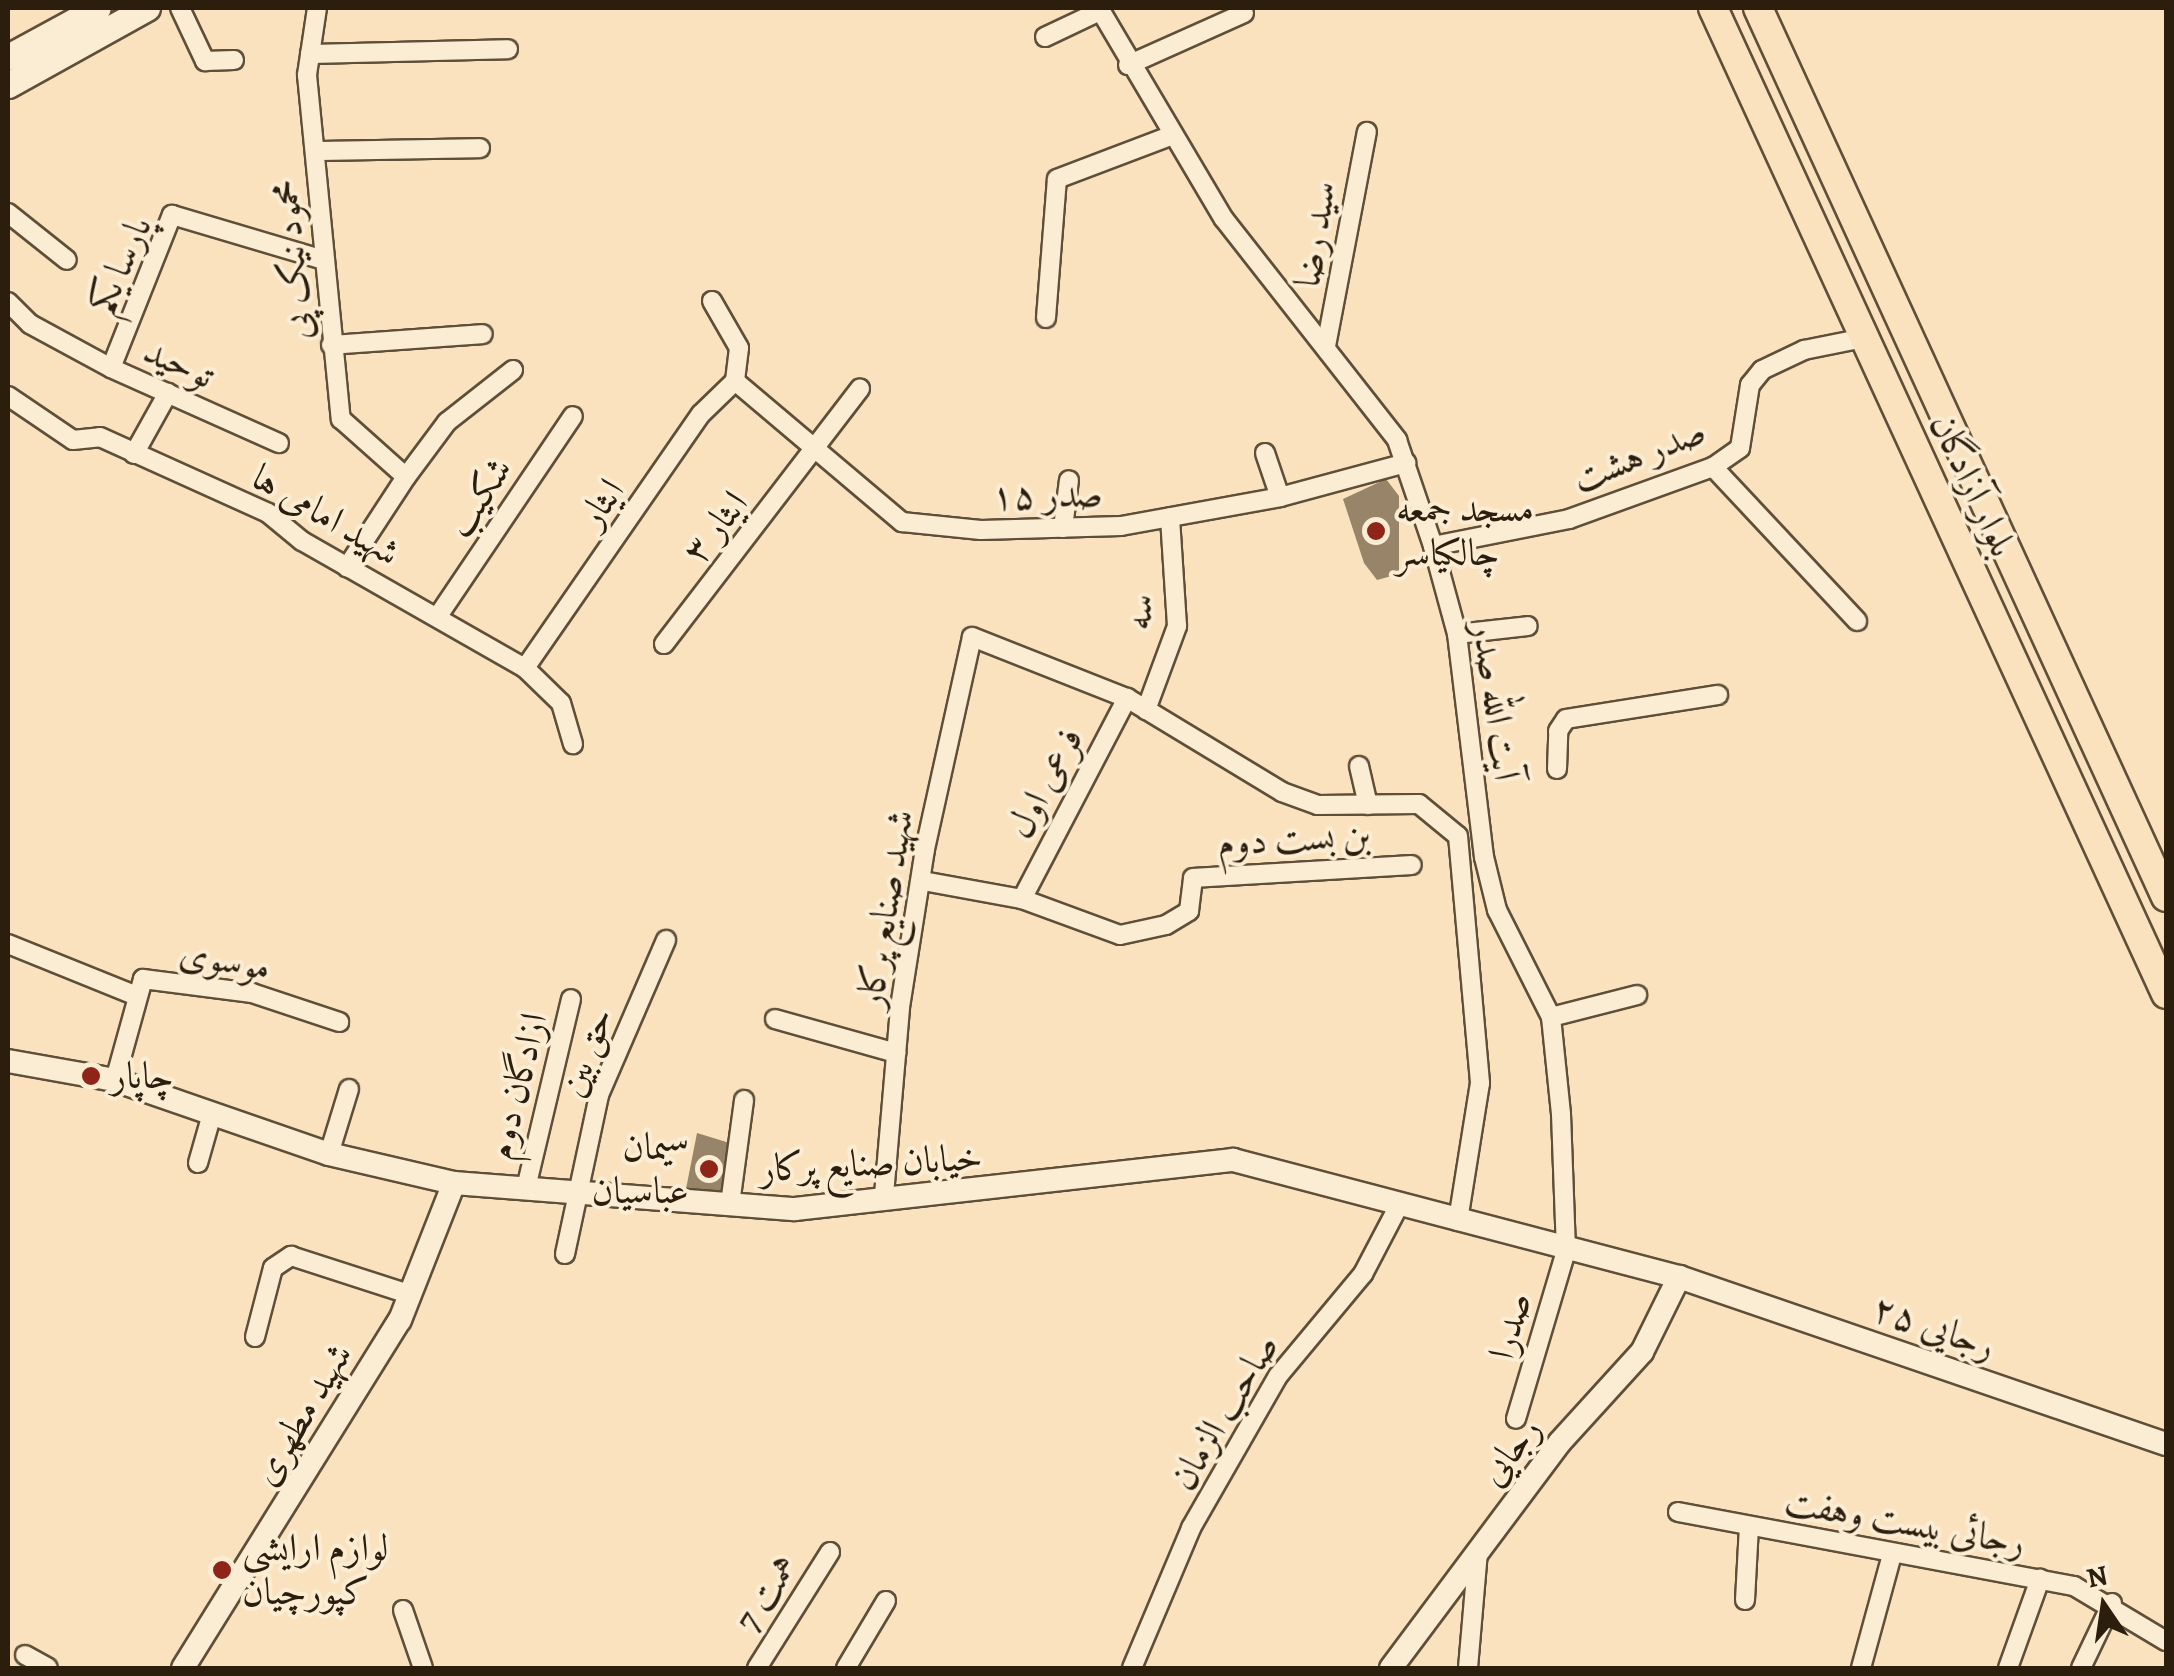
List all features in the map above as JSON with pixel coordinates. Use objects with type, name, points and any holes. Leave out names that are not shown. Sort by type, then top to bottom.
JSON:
[{"type":"highway","name":"بلوار آزادگان","points":[[1713,8],[2166,994]]},
{"type":"highway","name":"بلوار آزادگان","points":[[1758,8],[2166,897]]},
{"type":"highway","points":[[1864,338],[1904,327]]},
{"type":"main road","points":[[8,85],[147,8]]},
{"type":"main road","points":[[8,57],[81,12]]},
{"type":"street","points":[[180,8],[205,61],[234,60]]},
{"type":"street","name":"محمود نیک پی","points":[[316,8],[310,54],[321,259],[341,419],[406,478]]},
{"type":"street","points":[[1045,37],[1100,9]]},
{"type":"street","name":"آیت الله صدر","points":[[1100,9],[1128,64],[1224,218],[1397,440],[1406,463],[1457,634],[1484,858],[1497,910],[1551,1017],[1566,1251]]},
{"type":"street","points":[[1128,64],[1244,13]]},
{"type":"street","points":[[310,54],[508,49]]},
{"type":"street","name":"سید رضا","points":[[1326,346],[1367,132]]},
{"type":"street","points":[[1046,318],[1057,179],[1173,135]]},
{"type":"street","points":[[315,152],[480,148]]},
{"type":"street","points":[[8,213],[68,260]]},
{"type":"street","name":"پارسا یکم","points":[[111,368],[172,215],[321,259]]},
{"type":"street","points":[[712,301],[738,348],[735,381]]},
{"type":"street","name":"توحید","points":[[8,302],[30,324],[111,368],[279,443]]},
{"type":"street","points":[[332,345],[483,334]]},
{"type":"street","name":"صدر هشت","points":[[1433,546],[1568,519],[1713,468],[1740,448],[1750,385],[1762,370],[1804,350],[1864,338]]},
{"type":"street","points":[[347,567],[447,422],[513,370]]},
{"type":"street","name":"صدر ۱۵","points":[[735,381],[902,522],[1062,528],[1170,517],[1280,496],[1406,463]]},
{"type":"street","name":"ایثار","points":[[525,668],[702,414],[735,381]]},
{"type":"street","name":"ایثار ۳","points":[[664,644],[860,389]]},
{"type":"street","points":[[134,454],[168,393]]},
{"type":"street","name":"شهید امامی ها","points":[[8,396],[73,440],[100,437],[268,513],[347,567],[525,668],[561,703],[573,744]]},
{"type":"street","name":"شکیب","points":[[438,616],[574,416]]},
{"type":"street","points":[[1265,454],[1280,496]]},
{"type":"street","points":[[1713,468],[1857,621]]},
{"type":"street","points":[[1062,528],[1069,480]]},
{"type":"street","name":"سه","points":[[1146,710],[1177,626],[1170,517]]},
{"type":"street","points":[[1457,634],[1528,626]]},
{"type":"street","name":"شهید صنایع پرکار","points":[[884,1195],[896,1053],[923,881],[972,637],[1127,698]]},
{"type":"street","points":[[1557,770],[1558,732],[1566,719],[1718,695]]},
{"type":"street","points":[[1127,698],[1282,792],[1318,805],[1418,804],[1458,836],[1480,1083],[1458,1220]]},
{"type":"street","name":"فرعی اول","points":[[1022,899],[1127,698]]},
{"type":"street","name":"بن بست دوم","points":[[1359,766],[1368,804]]},
{"type":"street","name":"بن بست دوم","points":[[923,881],[1022,899],[1120,935],[1140,934],[1188,911],[1193,878],[1412,865]]},
{"type":"street","name":"حق بین","points":[[565,1254],[600,1094],[666,940]]},
{"type":"street","points":[[8,944],[134,996]]},
{"type":"street","name":"موسوی","points":[[115,1080],[134,996],[143,979],[252,994],[339,1022]]},
{"type":"street","points":[[1551,1017],[1637,994]]},
{"type":"street","name":"ازادگان دوم","points":[[526,1188],[571,999]]},
{"type":"street","points":[[775,1019],[896,1053]]},
{"type":"street","name":"خیابان صنایع پرکار","points":[[8,1061],[115,1080],[329,1154],[454,1183],[730,1204],[855,1206],[884,1195],[951,1196],[1234,1160],[1566,1251],[1679,1277]]},
{"type":"street","points":[[329,1154],[349,1089]]},
{"type":"street","points":[[730,1204],[744,1100]]},
{"type":"street","points":[[198,1164],[212,1114]]},
{"type":"street","name":"شهید مطهری","points":[[183,1668],[292,1500],[409,1294],[454,1183]]},
{"type":"street","name":"صاحب الزمان","points":[[1132,1668],[1192,1528],[1278,1376],[1362,1274],[1399,1205]]},
{"type":"street","name":"صدرا","points":[[1516,1419],[1566,1251]]},
{"type":"street","points":[[255,1337],[273,1268],[291,1256],[409,1294]]},
{"type":"street","name":"رجایی ۲۵","points":[[1679,1277],[2166,1444]]},
{"type":"street","name":"رجایی","points":[[1392,1668],[1560,1442],[1642,1352],[1679,1277]]},
{"type":"street","name":"رجائی بیست وهفت","points":[[1678,1512],[1892,1555],[2040,1579],[2112,1604],[2166,1641]]},
{"type":"street","points":[[1746,1600],[1749,1526]]},
{"type":"street","points":[[1468,1668],[1478,1550]]},
{"type":"street","name":"همت 7","points":[[757,1668],[830,1552]]},
{"type":"street","points":[[1860,1668],[1892,1555]]},
{"type":"street","points":[[2008,1668],[2040,1579]]},
{"type":"street","points":[[846,1668],[886,1601]]},
{"type":"street","points":[[2081,1668],[2112,1604]]},
{"type":"street","points":[[403,1610],[423,1668]]},
{"type":"street","points":[[26,1655],[48,1668]]},
{"type":"building","name":"مسجد جمعه چالکیاسر","points":[[1386,479],[1399,496],[1399,574],[1377,580],[1364,563],[1343,499]]},
{"type":"building","name":"سیمان عباسیان","points":[[697,1133],[733,1144],[721,1196],[685,1194]]},
{"type":"place","name":"مسجد جمعه چالکیاسر","points":[[1376,531]]},
{"type":"place","name":"چاپار","points":[[91,1076]]},
{"type":"place","name":"سیمان عباسیان","points":[[709,1169]]},
{"type":"place","name":"لوازم ارایشی کپورچیان","points":[[222,1570]]}]
